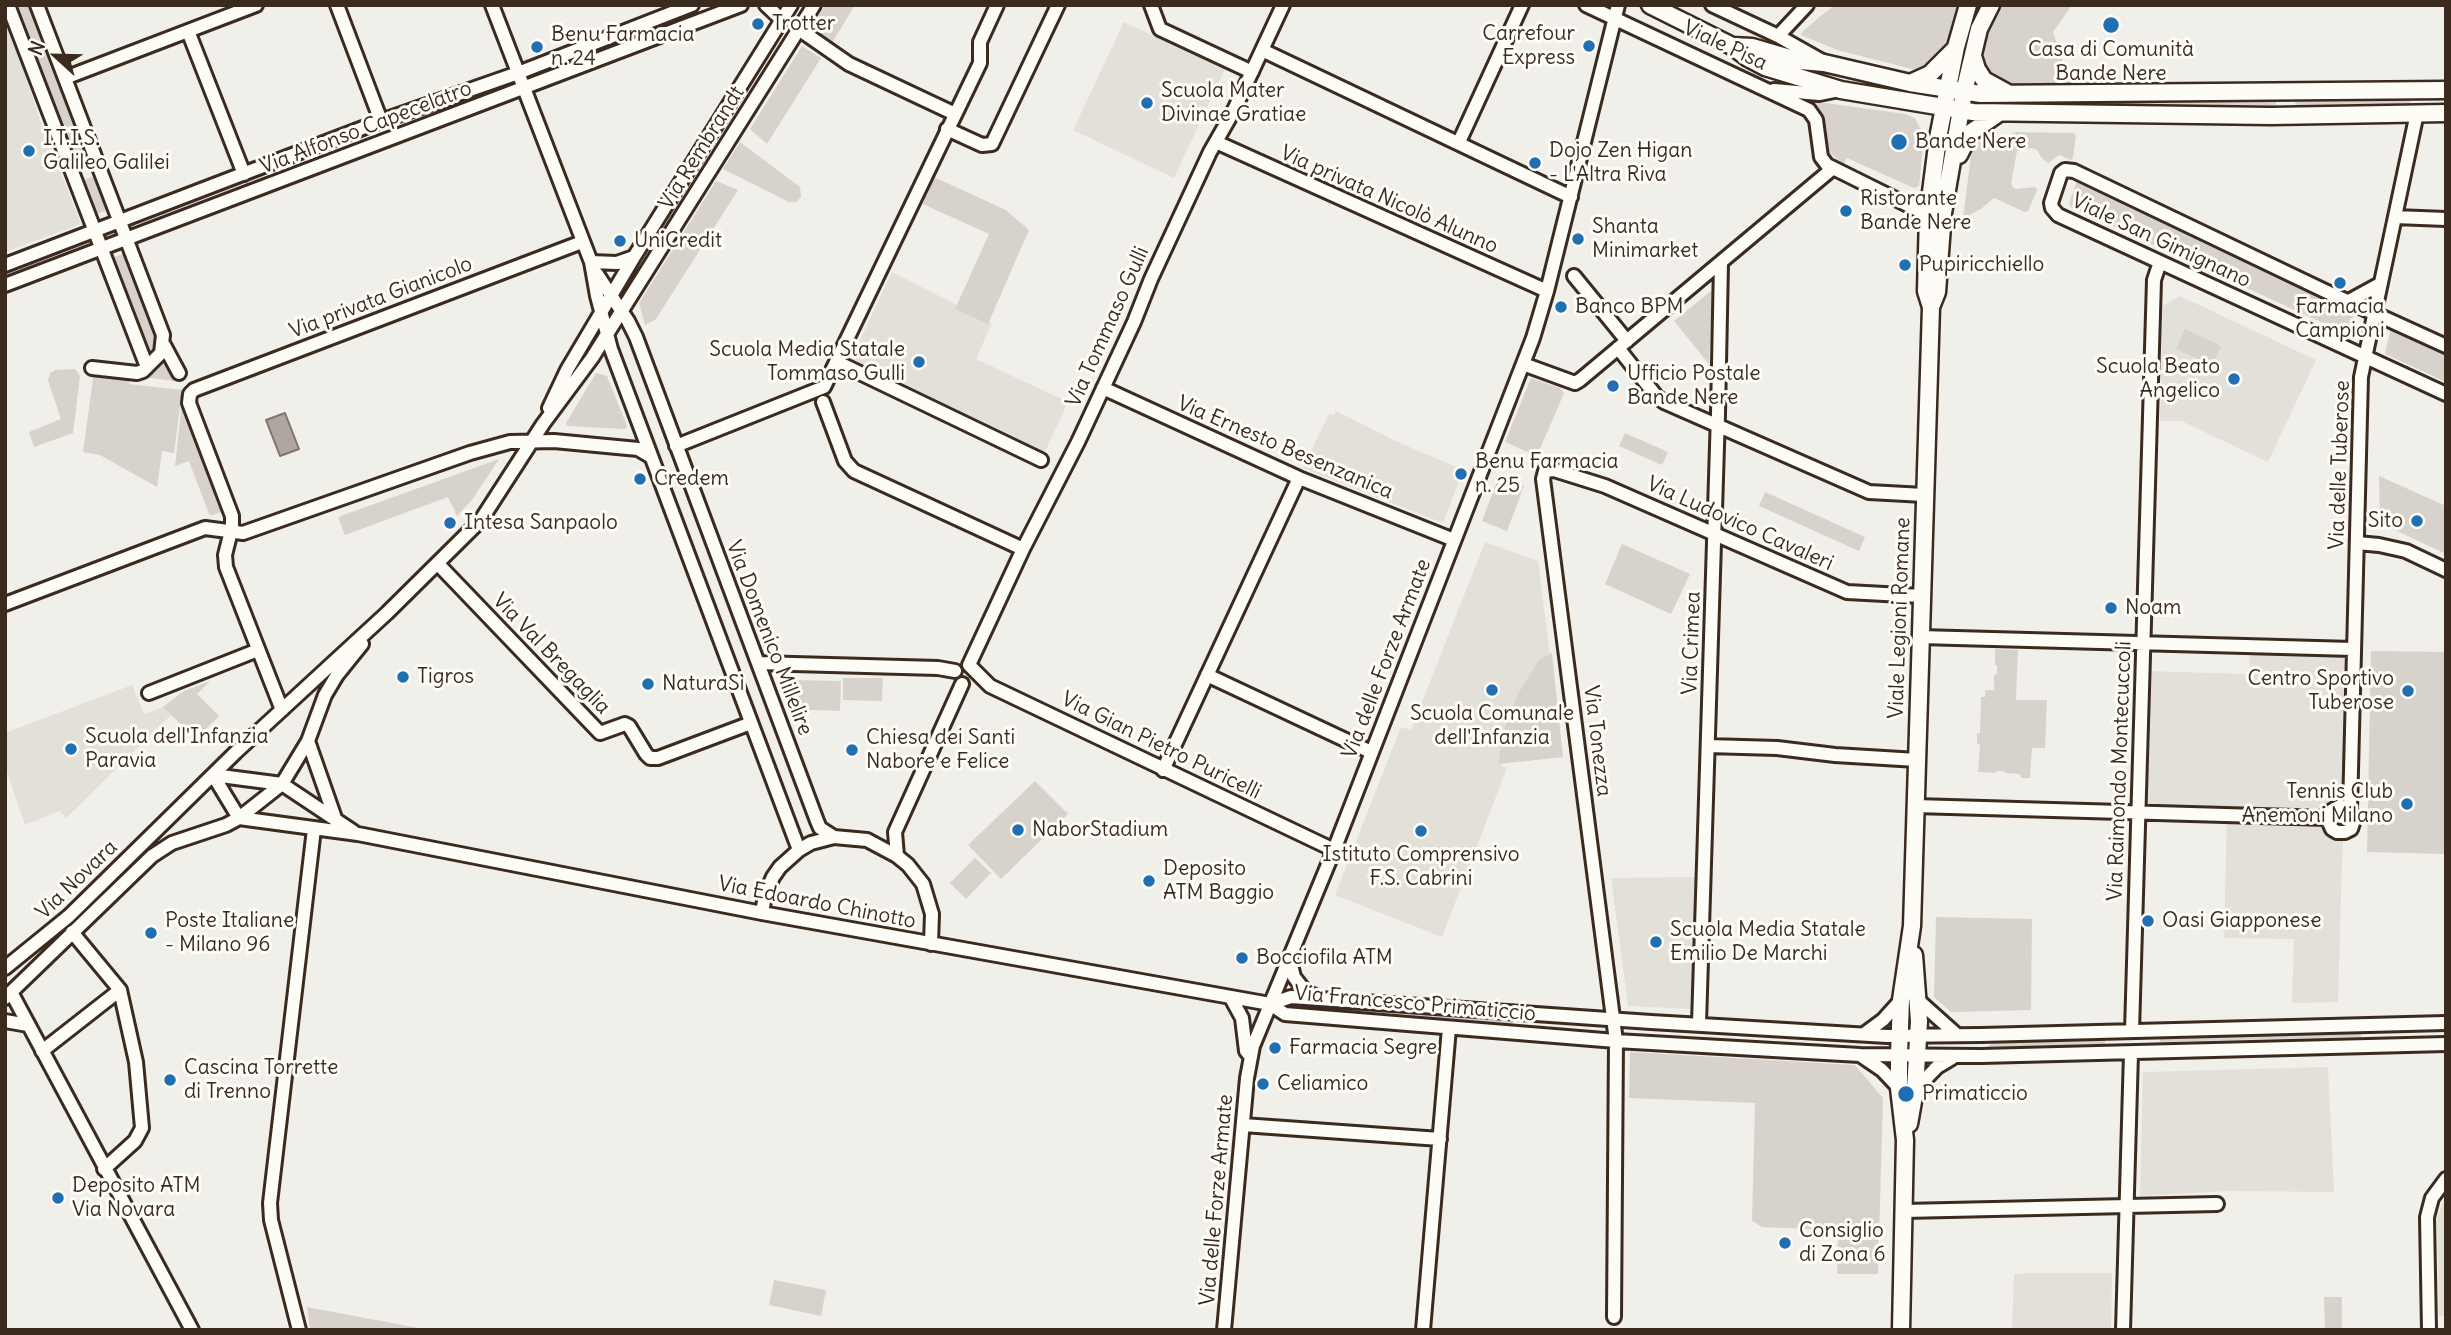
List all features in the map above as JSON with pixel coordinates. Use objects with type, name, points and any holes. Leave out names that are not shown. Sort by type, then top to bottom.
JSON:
[{"type":"main road","name":"Viale Pisa","points":[[1650,5],[1732,46]]},
{"type":"main road","name":"Viale Legioni Romane","points":[[1901,1330],[1907,1089],[1917,1056],[1919,1000],[1912,930],[1931,307],[1926,291],[1928,215],[1943,108],[1968,5]]},
{"type":"main road","name":"Viale Legioni Romane","points":[[1931,307],[1937,292],[1944,214],[1964,92],[1979,29],[1991,5]]},
{"type":"main road","points":[[1732,46],[1752,47],[1800,61],[1824,63],[1910,83],[1964,92],[2046,94],[2446,90]]},
{"type":"main road","points":[[1732,46],[1765,67],[1841,90],[1961,110],[1999,113],[2284,116],[2446,113]]},
{"type":"main road","points":[[1910,83],[1934,71],[1956,47]]},
{"type":"main road","points":[[1972,55],[1984,80],[2011,94]]},
{"type":"main road","points":[[2417,90],[2417,113]]},
{"type":"main road","points":[[2284,92],[2284,116]]},
{"type":"main road","points":[[2067,93],[2070,105],[2068,113]]},
{"type":"main road","points":[[2046,94],[2041,104],[2046,113]]},
{"type":"main road","points":[[1906,102],[1927,120],[1938,138]]},
{"type":"main road","points":[[1951,176],[1970,132],[1999,113]]},
{"type":"main road","name":"Viale Legioni Romane","points":[[1907,1089],[1899,1055],[1901,1000],[1912,930]]},
{"type":"street","points":[[8,5],[10,24],[96,231],[148,367]]},
{"type":"street","points":[[37,5],[163,335],[164,345],[179,373]]},
{"type":"street","points":[[65,78],[256,5]]},
{"type":"street","points":[[337,5],[381,121]]},
{"type":"street","points":[[231,532],[225,561],[282,710],[438,564],[486,514],[543,425],[607,335],[611,313],[597,296],[593,266],[492,5]]},
{"type":"street","name":"Via Alfonso Capecelatro","points":[[5,265],[692,5]]},
{"type":"street","name":"Via Alfonso Capecelatro","points":[[5,285],[741,5]]},
{"type":"street","points":[[766,5],[782,20]]},
{"type":"street","name":"Via Rembrandt","points":[[611,313],[814,5]]},
{"type":"street","points":[[676,446],[819,390],[828,382],[980,63],[980,42],[997,5]]},
{"type":"street","points":[[947,130],[982,145],[992,144],[1058,5]]},
{"type":"street","points":[[1151,5],[1160,29],[1252,72]]},
{"type":"street","name":"Via Tommaso Gulli","points":[[972,668],[1023,549],[1103,388],[1142,305],[1151,279],[1283,5]]},
{"type":"street","points":[[1459,142],[1522,5]]},
{"type":"street","name":"Viale Pisa","points":[[1586,5],[1809,110],[1815,116],[1821,157],[1832,169]]},
{"type":"street","name":"Via delle Forze Armate","points":[[1224,1330],[1251,1057],[1523,364],[1547,291],[1618,5]]},
{"type":"street","name":"Viale Pisa","points":[[1712,5],[1778,36],[1824,63]]},
{"type":"street","points":[[1778,36],[1807,5]]},
{"type":"street","name":"Via Rembrandt","points":[[612,297],[634,257],[782,20],[788,6]]},
{"type":"street","points":[[800,30],[849,64],[955,114]]},
{"type":"street","points":[[188,31],[244,174]]},
{"type":"street","points":[[1262,50],[1570,197]]},
{"type":"street","points":[[1770,90],[1819,94],[1841,90]]},
{"type":"street","name":"Via delle Tuberose","points":[[2350,809],[2360,383],[2363,357],[2417,113]]},
{"type":"street","name":"Via privata Nicolò Alunno","points":[[1216,142],[1547,291]]},
{"type":"street","points":[[1523,364],[1574,383],[1832,169],[1928,215]]},
{"type":"street","name":"Viale San Gimignano","points":[[2446,346],[2347,302],[2070,170],[2061,173],[2052,208],[2058,215],[2446,394]]},
{"type":"street","points":[[2395,217],[2446,219]]},
{"type":"street","name":"Via privata Gianicolo","points":[[231,532],[232,516],[189,403],[194,390],[582,242]]},
{"type":"street","points":[[593,266],[617,263],[634,257]]},
{"type":"street","name":"Via Raimondo Montecuccoli","points":[[2132,1031],[2154,280],[2160,262]]},
{"type":"street","name":"Via Crimea","points":[[1699,1024],[1720,263]]},
{"type":"street","name":"Via Domenico Millelire","points":[[593,266],[612,297],[611,313],[628,321],[636,337],[817,821],[820,828],[834,838]]},
{"type":"street","points":[[1574,276],[1660,400],[1869,492],[1924,495]]},
{"type":"street","points":[[2347,302],[2380,284]]},
{"type":"street","points":[[611,313],[607,335],[799,850]]},
{"type":"street","points":[[543,425],[556,392],[611,313]]},
{"type":"street","points":[[92,368],[136,373],[143,371],[161,353],[164,345]]},
{"type":"street","points":[[836,362],[1041,460]]},
{"type":"street","name":"Via Ernesto Besenzanica","points":[[1103,388],[1299,478],[1454,540]]},
{"type":"street","points":[[823,402],[845,461],[854,471],[1023,549]]},
{"type":"street","points":[[5,604],[205,528],[243,533],[470,453],[510,442],[554,442],[638,449],[650,456]]},
{"type":"street","name":"Via Ludovico Cavaleri","points":[[1547,470],[1605,486],[1847,592],[1922,596]]},
{"type":"street","name":"Via Tonezza","points":[[1547,470],[1543,480],[1616,1041],[1614,1317]]},
{"type":"street","points":[[1163,769],[1299,478]]},
{"type":"street","points":[[2357,543],[2406,551],[2446,570]]},
{"type":"street","name":"Via Val Bregaglia","points":[[438,564],[600,733],[625,724],[629,726],[646,754],[650,758],[658,758],[751,723]]},
{"type":"street","points":[[282,784],[308,741],[319,707],[337,675],[387,613]]},
{"type":"street","points":[[1920,637],[2353,649]]},
{"type":"street","points":[[149,693],[258,650]]},
{"type":"street","points":[[758,663],[937,668],[955,671]]},
{"type":"street","points":[[961,665],[972,668],[972,682],[962,684],[955,678],[955,671],[961,665]]},
{"type":"street","name":"Via Gian Pietro Puricelli","points":[[972,668],[990,686],[1334,850]]},
{"type":"street","points":[[1208,675],[1371,752]]},
{"type":"street","points":[[897,856],[895,832],[962,684]]},
{"type":"street","name":"Via Novara","points":[[5,968],[55,928],[282,710]]},
{"type":"street","points":[[308,741],[337,821]]},
{"type":"street","points":[[1708,746],[1777,748],[1917,760]]},
{"type":"street","points":[[213,775],[282,784],[358,834]]},
{"type":"street","points":[[213,775],[239,818]]},
{"type":"street","name":"Via Novara","points":[[8,995],[145,861],[172,843],[239,818],[282,784]]},
{"type":"street","points":[[1915,806],[2328,818]]},
{"type":"street","points":[[2336,807],[2344,807],[2350,809],[2354,823],[2345,832],[2333,830],[2328,818],[2336,807]]},
{"type":"street","name":"Via Edoardo Chinotto","points":[[239,818],[358,834],[762,913],[1270,1004]]},
{"type":"street","points":[[299,1330],[271,1220],[270,1203],[314,829]]},
{"type":"street","points":[[762,913],[765,895],[773,877],[799,850],[811,843],[834,838],[878,839],[895,832]]},
{"type":"street","points":[[867,840],[897,856],[915,873],[929,897],[932,914],[931,944]]},
{"type":"street","points":[[72,932],[120,990],[136,1062],[143,1121],[140,1134],[104,1169]]},
{"type":"street","points":[[1289,960],[1294,977],[1305,991],[1320,999]]},
{"type":"street","points":[[42,1051],[120,990]]},
{"type":"street","points":[[8,995],[28,1025],[192,1330]]},
{"type":"street","name":"Via Francesco Primaticcio","points":[[1270,1004],[1291,997],[1614,1020],[1900,1035]]},
{"type":"street","points":[[1231,998],[1242,1018],[1245,1045],[1251,1057]]},
{"type":"street","points":[[1864,1035],[1883,1020],[1901,1000]]},
{"type":"street","points":[[1919,1000],[1957,1035]]},
{"type":"street","name":"Via Francesco Primaticcio","points":[[1270,1004],[1285,1014],[1396,1024],[1515,1031],[1616,1041],[1899,1055]]},
{"type":"street","points":[[1396,1024],[1393,1014],[1400,1006]]},
{"type":"street","points":[[1515,1031],[1522,1021],[1518,1013]]},
{"type":"street","points":[[1534,1033],[1530,1023],[1538,1014]]},
{"type":"street","points":[[5,1021],[28,1025]]},
{"type":"street","points":[[1650,1042],[1645,1030],[1651,1022]]},
{"type":"street","points":[[1900,1035],[2446,1023]]},
{"type":"street","points":[[1423,1330],[1449,1028]]},
{"type":"street","points":[[2123,1330],[2131,1053],[2139,1042],[2132,1031]]},
{"type":"street","points":[[1824,1053],[1833,1042],[1829,1033]]},
{"type":"street","points":[[1899,1055],[2131,1053],[2446,1044]]},
{"type":"street","points":[[1860,1055],[1907,1089],[1956,1056]]},
{"type":"street","points":[[1243,1125],[1440,1139]]},
{"type":"street","points":[[2429,1330],[2427,1217],[2434,1193],[2446,1179]]},
{"type":"street","points":[[1904,1211],[2217,1205]]},
{"type":"shaded area","points":[[16,5],[32,5],[91,161],[86,170],[80,170],[77,166]]},
{"type":"shaded area","points":[[825,5],[855,5],[832,43],[810,30]]},
{"type":"shaded area","points":[[1834,5],[1959,5],[1943,61],[1920,71],[1837,50],[1801,35]]},
{"type":"shaded area","points":[[2000,5],[2072,5],[2053,32],[2071,85],[1997,86],[1979,62],[1987,29]]},
{"type":"shaded area","name":"Scuola Mater Divinae Gratiae","points":[[1124,22],[1225,69],[1174,178],[1073,130]]},
{"type":"shaded area","name":"I.T.I.S. Galileo Galilei","points":[[10,29],[39,117],[81,224],[5,252],[5,31]]},
{"type":"shaded area","points":[[802,46],[821,58],[767,144],[750,129]]},
{"type":"shaded area","points":[[2408,97],[2410,102],[2407,107],[2299,108],[2295,103],[2297,98]]},
{"type":"shaded area","points":[[2275,98],[2276,104],[2272,109],[2074,108],[2074,99]]},
{"type":"shaded area","points":[[1797,99],[1905,114],[1915,118],[1924,136],[1919,186],[1914,188],[1847,158],[1843,164],[1830,153],[1825,123],[1820,124]]},
{"type":"shaded area","points":[[2016,132],[2073,133],[2076,135],[2073,158],[2071,160],[2059,155],[2048,163],[2032,148],[2017,151],[2011,183],[2013,187],[2035,187],[2037,190],[2028,211],[1994,198],[1963,219],[1975,144],[1993,135],[1995,140]]},
{"type":"shaded area","points":[[740,142],[800,187],[801,197],[796,202],[789,202],[723,169]]},
{"type":"shaded area","points":[[96,175],[109,209],[95,215],[82,181]]},
{"type":"shaded area","points":[[934,177],[1006,210],[1029,230],[988,324],[955,309],[989,234],[923,204]]},
{"type":"shaded area","points":[[716,181],[738,190],[656,319],[645,325],[639,303]]},
{"type":"shaded area","points":[[2077,181],[2355,311],[2349,335],[2071,207],[2069,204]]},
{"type":"shaded area","points":[[126,253],[158,328],[157,348],[154,352],[147,351],[112,258]]},
{"type":"shaded area","name":"Scuola Media Statale Tommaso Gulli","points":[[892,272],[992,323],[976,359],[1068,402],[1043,456],[851,359]]},
{"type":"shaded area","points":[[1712,292],[1709,364],[1674,321]]},
{"type":"shaded area","name":"Scuola Beato Angelico","points":[[2180,296],[2316,360],[2268,462],[2181,421],[2160,421],[2163,306]]},
{"type":"shaded area","points":[[2391,328],[2446,354],[2446,382],[2385,354]]},
{"type":"shaded area","points":[[2185,329],[2221,346],[2212,366],[2176,349]]},
{"type":"shaded area","points":[[165,356],[175,381],[142,377],[149,375]]},
{"type":"shaded area","points":[[75,369],[80,376],[73,433],[34,447],[29,432],[61,419],[48,381],[50,373]]},
{"type":"shaded area","points":[[94,371],[130,375],[129,384],[182,390],[174,453],[162,451],[157,487],[100,455],[83,452]]},
{"type":"shaded area","points":[[596,373],[607,376],[627,426],[625,429],[567,426],[566,423]]},
{"type":"shaded area","points":[[1531,378],[1560,388],[1564,393],[1537,456],[1505,442]]},
{"type":"shaded area","points":[[182,401],[223,508],[223,511],[213,515],[209,514],[189,461],[175,466]]},
{"type":"shaded area","points":[[1336,411],[1463,470],[1443,523],[1303,468],[1329,414],[1334,415]]},
{"type":"shaded area","points":[[285,413],[299,449],[280,456],[266,420]]},
{"type":"shaded area","points":[[1625,433],[1668,452],[1662,465],[1619,446]]},
{"type":"shaded area","points":[[499,459],[472,500],[457,516],[448,497],[345,535],[338,517]]},
{"type":"shaded area","points":[[1499,476],[1524,486],[1507,531],[1482,521]]},
{"type":"shaded area","points":[[2379,476],[2446,506],[2446,554],[2380,523]]},
{"type":"shaded area","points":[[1765,492],[1865,537],[1859,551],[1759,506]]},
{"type":"shaded area","points":[[1485,542],[1538,561],[1563,757],[1499,764],[1507,768],[1442,937],[1335,895],[1401,727],[1411,730]]},
{"type":"shaded area","points":[[1622,544],[1690,574],[1671,614],[1605,584]]},
{"type":"shaded area","points":[[2250,642],[2355,645],[2342,861],[2338,1002],[2292,1003],[2294,939],[2224,938],[2227,811],[2140,808],[2145,671],[2249,674]]},
{"type":"shaded area","points":[[1995,649],[2018,650],[2016,700],[2047,700],[2045,748],[2032,748],[2030,778],[2021,778],[2020,774],[2004,771],[1978,772],[1980,745],[1977,744],[1977,733],[1980,733],[1981,697],[1985,697],[1985,690],[1994,690],[1994,675],[1997,674]]},
{"type":"shaded area","points":[[2371,651],[2446,652],[2446,854],[2367,852]]},
{"type":"shaded area","points":[[1552,653],[1563,757],[1498,764],[1505,727],[1518,694],[1539,660]]},
{"type":"shaded area","points":[[843,678],[883,678],[882,701],[843,700]]},
{"type":"shaded area","points":[[790,680],[841,681],[840,711],[790,709]]},
{"type":"shaded area","points":[[210,681],[197,694],[219,716],[196,739],[163,707],[184,691]]},
{"type":"shaded area","name":"Scuola dell'Infanzia Paravia","points":[[132,685],[144,714],[163,707],[171,715],[66,818],[60,811],[25,825],[5,766],[5,733]]},
{"type":"shaded area","name":"NaborStadium","points":[[1035,781],[1068,814],[1001,879],[968,845]]},
{"type":"shaded area","points":[[975,858],[991,873],[966,899],[950,883]]},
{"type":"shaded area","name":"Scuola Media Statale Emilio De Marchi","points":[[1695,877],[1691,1009],[1628,1006],[1611,878]]},
{"type":"shaded area","points":[[1936,917],[2032,919],[2031,1010],[1951,1012],[1934,997]]},
{"type":"shaded area","points":[[1413,1013],[1514,1022],[1512,1025],[1412,1017]]},
{"type":"shaded area","points":[[2361,1032],[2361,1037],[2160,1042],[2160,1038]]},
{"type":"shaded area","points":[[2105,1039],[2105,1044],[1988,1047],[1993,1042]]},
{"type":"shaded area","points":[[1630,1052],[1855,1065],[1883,1098],[1878,1274],[1837,1274],[1838,1236],[1834,1230],[1762,1227],[1752,1221],[1755,1103],[1629,1098]]},
{"type":"shaded area","points":[[2328,1067],[2334,1192],[2227,1191],[2140,1196],[2143,1072]]},
{"type":"shaded area","points":[[2446,1198],[2446,1316],[2439,1316],[2437,1217]]},
{"type":"shaded area","points":[[2112,1273],[2111,1330],[2012,1330],[2014,1274]]},
{"type":"shaded area","points":[[774,1280],[826,1290],[821,1316],[769,1305]]},
{"type":"shaded area","points":[[2324,1297],[2342,1297],[2342,1330],[2325,1330]]},
{"type":"shaded area","points":[[307,1307],[429,1330],[310,1330]]},
{"type":"place","name":"Trotter","points":[[758,24]]},
{"type":"place","name":"Casa di Comunità Bande Nere","points":[[2111,25]]},
{"type":"place","name":"Carrefour Express","points":[[1589,46]]},
{"type":"place","name":"Benu Farmacia n. 24","points":[[537,47]]},
{"type":"place","name":"Scuola Mater Divinae Gratiae","points":[[1147,103]]},
{"type":"place","name":"Bande Nere","points":[[1899,142]]},
{"type":"place","name":"I.T.I.S. Galileo Galilei","points":[[29,151]]},
{"type":"place","name":"Dojo Zen Higan - L'Altra Riva","points":[[1535,163]]},
{"type":"place","name":"Ristorante Bande Nere","points":[[1846,211]]},
{"type":"place","name":"Shanta Minimarket","points":[[1578,239]]},
{"type":"place","name":"UniCredit","points":[[620,241]]},
{"type":"place","name":"Pupiricchiello","points":[[1905,265]]},
{"type":"place","name":"Farmacia Campioni","points":[[2340,283]]},
{"type":"place","name":"Banco BPM","points":[[1561,307]]},
{"type":"place","name":"Scuola Media Statale Tommaso Gulli","points":[[919,362]]},
{"type":"place","name":"Scuola Beato Angelico","points":[[2234,379]]},
{"type":"place","name":"Ufficio Postale Bande Nere","points":[[1613,386]]},
{"type":"place","name":"Benu Farmacia n. 25","points":[[1461,474]]},
{"type":"place","name":"Credem","points":[[640,479]]},
{"type":"place","name":"Sito","points":[[2417,521]]},
{"type":"place","name":"Intesa Sanpaolo","points":[[450,523]]},
{"type":"place","name":"Noam","points":[[2111,608]]},
{"type":"place","name":"Tigros","points":[[403,677]]},
{"type":"place","name":"NaturaSì","points":[[648,684]]},
{"type":"place","name":"Scuola Comunale dell'Infanzia","points":[[1492,690]]},
{"type":"place","name":"Centro Sportivo Tuberose","points":[[2408,691]]},
{"type":"place","name":"Scuola dell'Infanzia Paravia","points":[[71,749]]},
{"type":"place","name":"Chiesa dei Santi Nabore e Felice","points":[[852,750]]},
{"type":"place","name":"Tennis Club Anemoni Milano","points":[[2407,804]]},
{"type":"place","name":"NaborStadium","points":[[1018,830]]},
{"type":"place","name":"Istituto Comprensivo F.S. Cabrini","points":[[1421,831]]},
{"type":"place","name":"Deposito ATM Baggio","points":[[1149,881]]},
{"type":"place","name":"Oasi Giapponese","points":[[2148,921]]},
{"type":"place","name":"Poste Italiane - Milano 96","points":[[151,933]]},
{"type":"place","name":"Scuola Media Statale Emilio De Marchi","points":[[1656,942]]},
{"type":"place","name":"Bocciofila ATM","points":[[1242,958]]},
{"type":"place","name":"Farmacia Segre","points":[[1275,1048]]},
{"type":"place","name":"Cascina Torrette di Trenno","points":[[170,1080]]},
{"type":"place","name":"Celiamico","points":[[1263,1084]]},
{"type":"place","name":"Primaticcio","points":[[1906,1094]]},
{"type":"place","name":"Deposito ATM Via Novara","points":[[58,1198]]},
{"type":"place","name":"Consiglio di Zona 6","points":[[1785,1243]]}]
